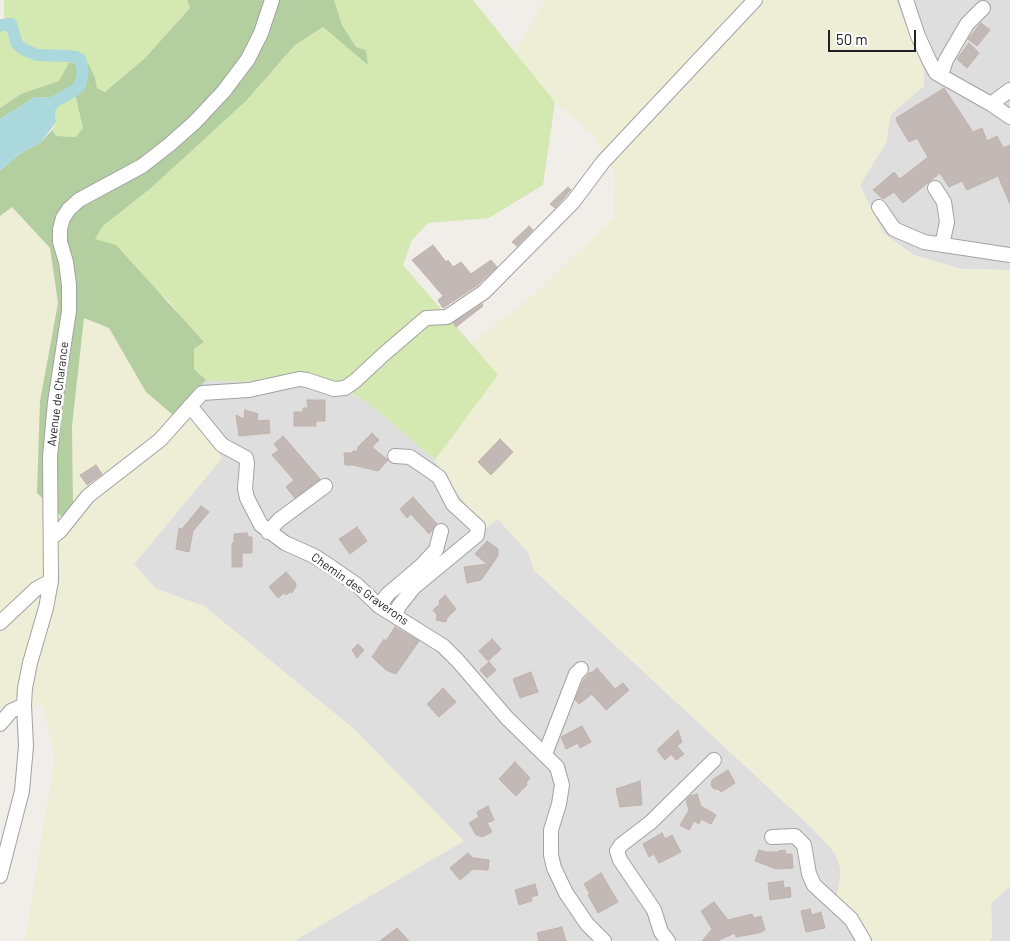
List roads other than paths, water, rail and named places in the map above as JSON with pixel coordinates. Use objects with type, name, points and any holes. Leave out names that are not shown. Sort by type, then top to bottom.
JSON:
[{"type":"street","name":"Avenue de Charance","points":[[0,876],[22,791],[26,746],[24,705],[30,663],[46,608],[51,581],[50,457],[55,402],[69,311],[67,270],[60,242],[63,218],[79,200],[142,166],[195,122],[224,91],[248,59],[261,33],[272,0]]},
{"type":"street","points":[[50,538],[60,531],[88,496],[160,440],[202,394],[249,390],[299,379],[334,389],[345,388],[426,318],[447,317],[484,292],[573,202],[602,162],[756,0]]},
{"type":"street","points":[[906,0],[918,36],[936,73],[1010,117]]},
{"type":"street","points":[[941,75],[946,60],[967,24],[983,8]]},
{"type":"street","points":[[991,104],[1010,90]]},
{"type":"street","points":[[935,188],[944,202],[947,222],[942,245]]},
{"type":"street","points":[[878,207],[894,229],[924,242],[1010,255]]},
{"type":"street","name":"Chemin des Graverons","points":[[190,406],[222,444],[246,458],[244,481],[247,498],[261,525],[268,532],[314,556],[357,585],[379,606],[443,646],[507,718],[557,767],[562,785],[559,804],[551,830],[551,856],[554,868],[566,893],[587,924],[604,941]]},
{"type":"street","points":[[395,456],[410,457],[438,477],[454,504],[478,527],[477,535],[414,587],[399,606],[395,616]]},
{"type":"street","points":[[268,532],[279,520],[304,503],[324,486]]},
{"type":"street","points":[[379,606],[388,594],[422,565],[436,550],[441,531]]},
{"type":"street","points":[[0,623],[36,589],[51,581]]},
{"type":"street","points":[[545,754],[576,674],[581,669]]},
{"type":"street","points":[[0,724],[11,711],[24,705]]},
{"type":"street","points":[[668,941],[662,932],[654,910],[620,860],[617,851],[621,844],[651,822],[714,760]]},
{"type":"street","points":[[772,837],[795,836],[804,845],[809,874],[814,884],[851,919],[864,941]]},
{"type":"water","points":[[35,97],[53,98],[56,122],[41,142],[18,155],[0,171],[0,119]]},
{"type":"waterway","points":[[0,26],[11,24],[17,44],[37,55],[67,56],[80,59],[83,72],[80,85],[54,102],[45,115]]}]
